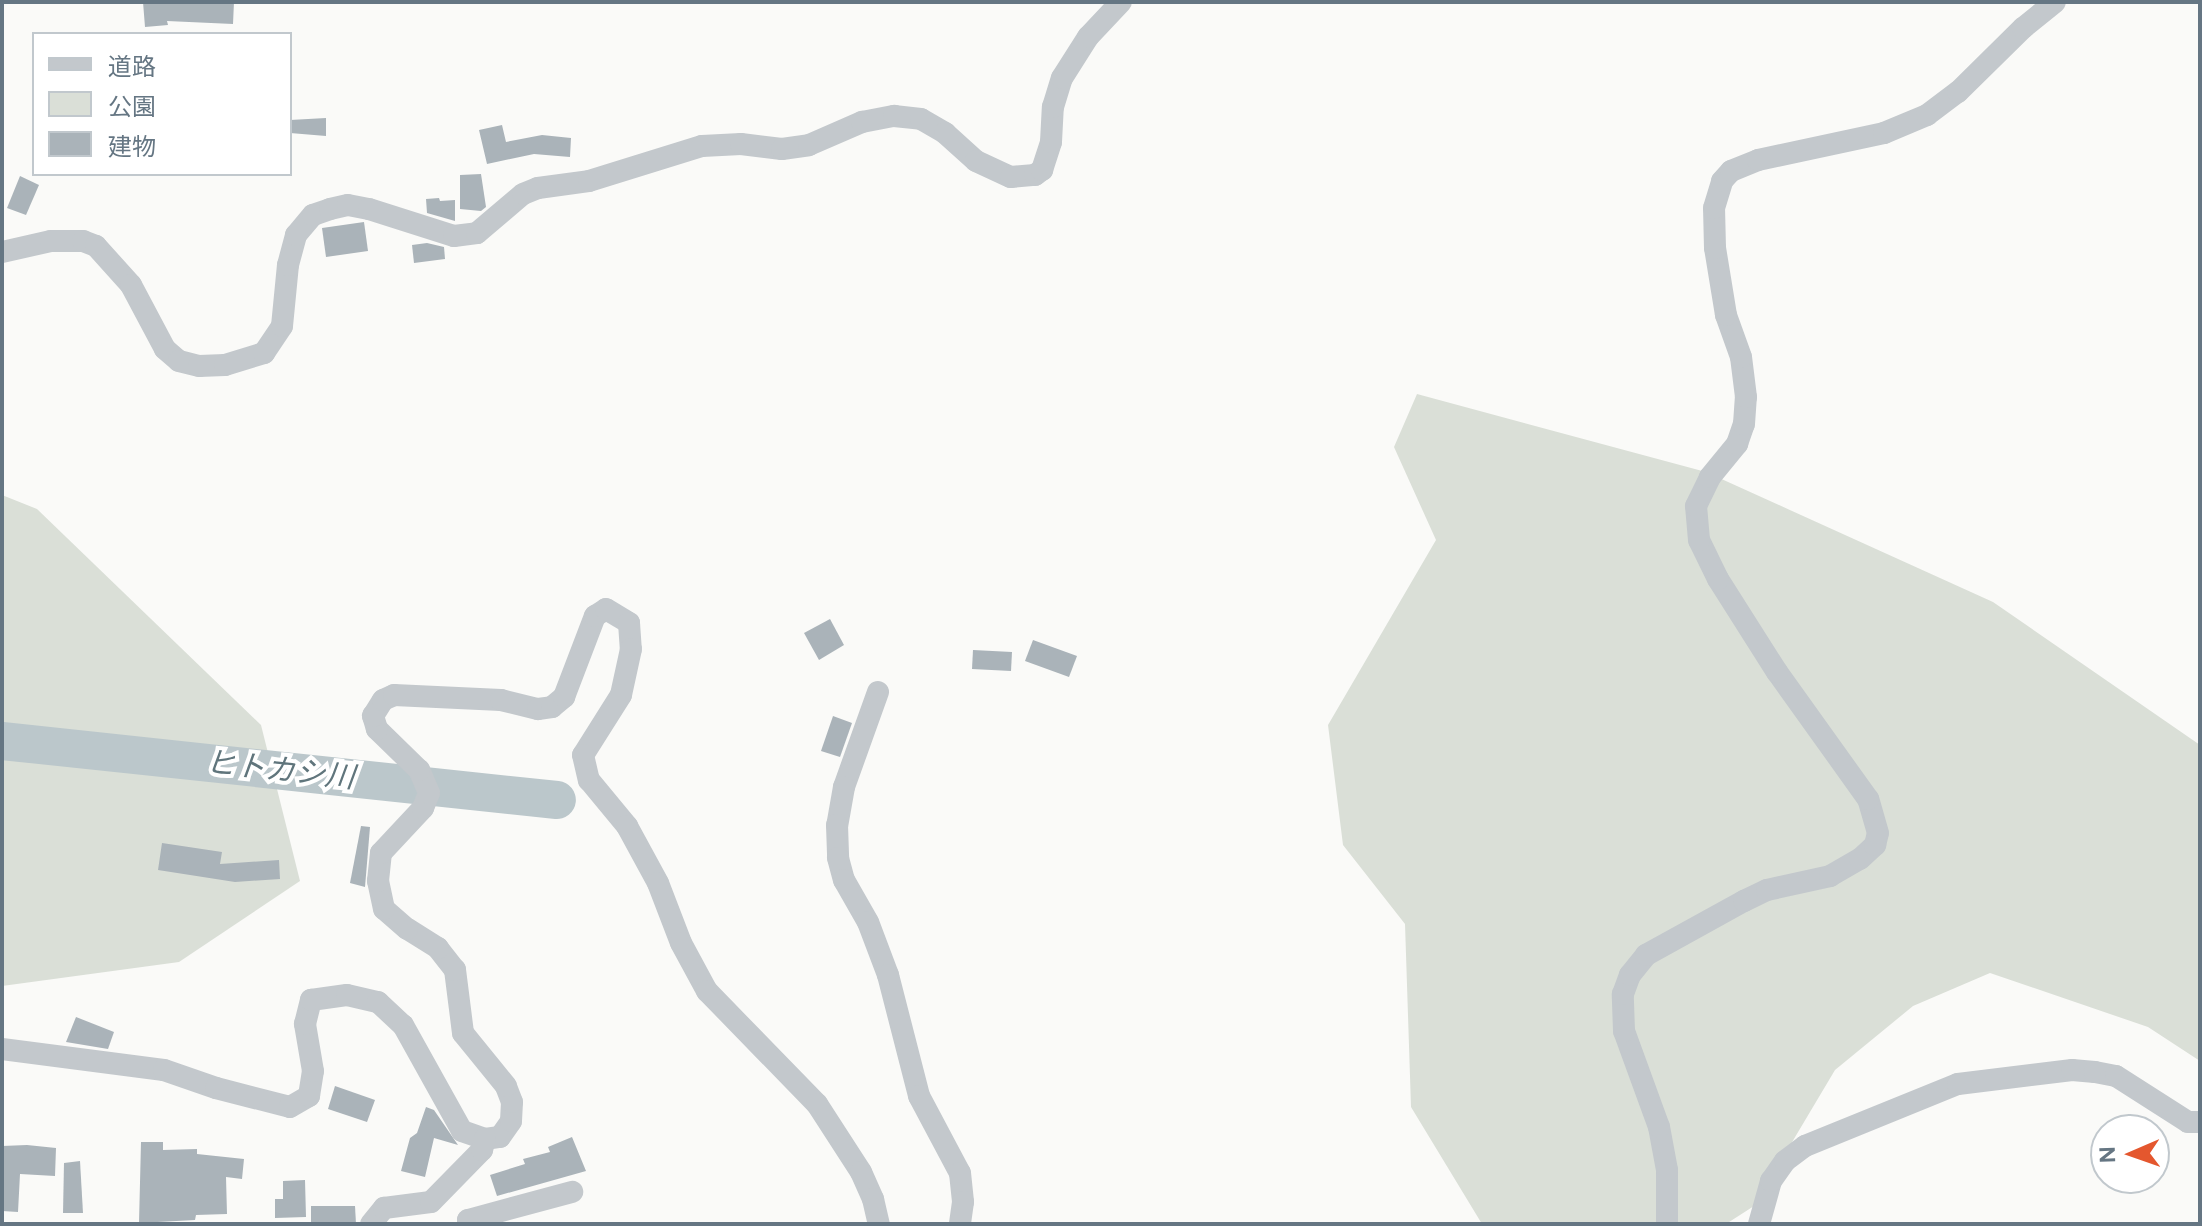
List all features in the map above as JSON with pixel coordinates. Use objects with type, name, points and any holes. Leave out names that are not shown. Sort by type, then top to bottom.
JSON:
[{"type":"street","points":[[2,252],[51,241],[83,241],[96,246],[131,285],[165,349],[179,361],[199,366],[225,365],[264,353],[282,326],[288,265],[296,235],[313,215],[330,209],[348,205],[454,236],[477,233],[523,194],[538,188],[589,181],[702,146],[741,144],[782,149],[809,145],[862,122],[894,116],[921,119],[945,133],[976,161],[1011,177],[1035,175],[1042,170],[1051,142],[1053,107],[1062,78],[1088,37],[1121,2]]},
{"type":"street","points":[[1667,1224],[1667,1170],[1659,1127],[1624,1031],[1623,994],[1630,975],[1646,955],[1744,901],[1767,890],[1830,876],[1860,859],[1875,845],[1878,833],[1868,799],[1777,672],[1718,579],[1699,540],[1696,506],[1710,477],[1737,444],[1744,424],[1746,397],[1741,357],[1726,315],[1715,248],[1714,208],[1722,181],[1731,171],[1758,160],[1884,133],[1927,115],[2055,2]]},
{"type":"street","points":[[2,1049],[164,1070],[216,1088],[290,1107],[309,1096],[313,1071],[305,1024],[311,1000],[347,995],[378,1002],[403,1025],[462,1131],[485,1139],[500,1137],[511,1121],[512,1102],[506,1086],[463,1033],[455,970],[438,948],[407,929],[384,909],[378,881],[381,853],[423,808],[429,793],[419,770],[377,729],[373,716],[383,700],[394,695],[501,700],[538,709],[552,707],[564,697],[595,616],[606,609],[629,623],[631,649],[621,695],[583,755],[589,780],[627,826],[658,883],[681,943],[707,991],[817,1104],[861,1172],[879,1224]]},
{"type":"street","points":[[878,692],[844,787],[837,825],[838,858],[844,880],[868,922],[888,975],[919,1096],[960,1173],[963,1202],[960,1224]]},
{"type":"street","points":[[1759,1224],[1771,1181],[1785,1161],[1805,1146],[1958,1084],[2072,1070],[2095,1072],[2116,1076],[2188,1122],[2200,1122]]},
{"type":"street","points":[[371,1224],[384,1208],[431,1202],[482,1150],[485,1139]]},
{"type":"street","points":[[468,1224],[468,1220],[572,1192]]},
{"type":"street","points":[[538,1201],[541,1224]]},
{"type":"green space","points":[[1417,394],[1706,472],[1993,602],[2200,745],[2200,1061],[2148,1027],[1990,973],[1913,1006],[1835,1070],[1754,1206],[1726,1224],[1482,1224],[1411,1107],[1405,924],[1343,845],[1328,725],[1436,540],[1394,447]]},
{"type":"green space","points":[[2,495],[37,509],[261,725],[300,881],[179,962],[2,986]]},
{"type":"building","points":[[143,2],[234,2],[233,24],[167,21],[168,25],[145,27]]},
{"type":"building","points":[[326,118],[326,136],[292,133],[292,120]]},
{"type":"building","points":[[502,125],[506,142],[542,135],[571,138],[570,157],[534,154],[487,164],[479,130]]},
{"type":"building","points":[[481,174],[486,207],[481,211],[460,209],[460,175]]},
{"type":"building","points":[[20,176],[39,185],[26,215],[7,208]]},
{"type":"building","points":[[439,198],[440,201],[455,200],[455,221],[427,213],[426,199]]},
{"type":"building","points":[[364,222],[368,251],[326,257],[322,228]]},
{"type":"building","points":[[427,243],[444,247],[445,259],[414,263],[412,245]]},
{"type":"building","points":[[830,619],[844,645],[819,660],[804,633]]},
{"type":"building","points":[[1033,640],[1077,656],[1069,677],[1025,661]]},
{"type":"building","points":[[973,650],[1012,652],[1011,671],[972,669]]},
{"type":"building","points":[[833,716],[852,723],[840,757],[821,751]]},
{"type":"building","points":[[361,826],[370,827],[365,887],[350,883]]},
{"type":"building","points":[[162,843],[222,852],[220,864],[279,860],[280,879],[235,882],[158,870]]},
{"type":"building","points":[[76,1017],[114,1032],[108,1049],[66,1042]]},
{"type":"building","points":[[335,1086],[375,1100],[367,1122],[328,1109]]},
{"type":"building","points":[[426,1107],[434,1110],[458,1145],[434,1138],[425,1177],[401,1171],[410,1138],[417,1133]]},
{"type":"building","points":[[572,1137],[586,1171],[497,1196],[490,1175],[525,1164],[523,1159],[550,1152],[548,1147]]},
{"type":"building","points":[[141,1142],[163,1142],[163,1150],[197,1149],[197,1154],[244,1159],[242,1179],[226,1177],[227,1214],[196,1215],[195,1220],[139,1223]]},
{"type":"building","points":[[2,1146],[56,1148],[55,1176],[20,1174],[18,1212],[2,1211]]},
{"type":"building","points":[[80,1161],[83,1213],[63,1213],[64,1163]]},
{"type":"building","points":[[305,1180],[306,1217],[275,1218],[275,1199],[283,1199],[283,1181]]},
{"type":"building","points":[[311,1206],[355,1206],[356,1224],[311,1224]]},
{"type":"waterway","name":"ヒトカシ川","points":[[2,741],[557,800]]}]
